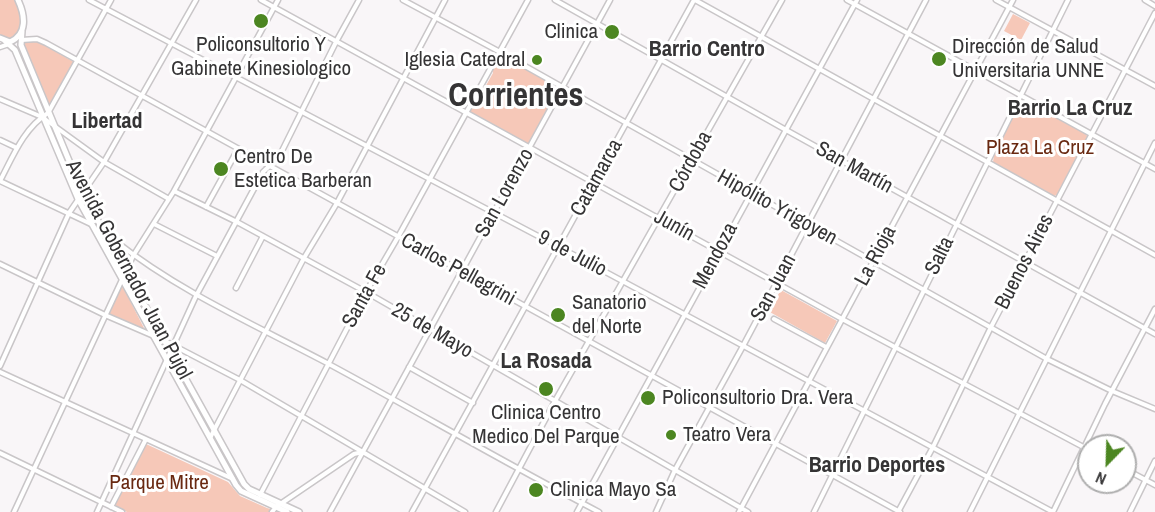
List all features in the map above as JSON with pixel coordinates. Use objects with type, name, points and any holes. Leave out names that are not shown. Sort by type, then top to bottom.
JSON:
[{"type":"main road","points":[[2,39],[15,42],[22,31],[24,18],[18,0]]},
{"type":"main road","name":"Avenida Gobernador Juan Pujol","points":[[15,42],[55,127],[82,192],[154,338],[233,479],[241,491],[259,496]]},
{"type":"main road","name":"Avenida Gobernador Juan Pujol","points":[[15,42],[15,50],[42,117],[91,224],[116,269],[124,277],[163,340],[244,484],[259,496]]},
{"type":"main road","points":[[259,496],[288,512]]},
{"type":"main road","points":[[276,507],[299,512]]},
{"type":"street","name":"9 de Julio","points":[[88,0],[560,247],[1053,512]]},
{"type":"street","points":[[91,224],[0,181],[16,148],[37,119],[48,113],[111,0]]},
{"type":"street","points":[[0,366],[69,213],[104,162],[196,0]]},
{"type":"street","name":"Junín","points":[[261,0],[842,319],[1077,443]]},
{"type":"street","points":[[14,512],[133,256],[170,199],[278,0]]},
{"type":"street","points":[[97,512],[196,296],[263,172],[279,158],[337,40],[360,0]]},
{"type":"street","name":"Hipólito Yrigoyen","points":[[403,0],[500,52],[1047,359],[1155,409]]},
{"type":"street","points":[[210,438],[304,258],[367,147],[445,0]]},
{"type":"street","name":"Santa Fe","points":[[259,496],[366,292],[528,0]]},
{"type":"street","name":"San Martín","points":[[555,0],[1155,334]]},
{"type":"street","name":"San Lorenzo","points":[[330,512],[610,0]]},
{"type":"street","points":[[695,0],[1155,255]]},
{"type":"street","name":"Catamarca","points":[[412,512],[695,0]]},
{"type":"street","name":"Córdoba","points":[[496,512],[555,401],[782,0]]},
{"type":"street","points":[[846,0],[855,2],[908,34],[1155,169]]},
{"type":"street","name":"San Juan","points":[[656,512],[675,470],[926,0]]},
{"type":"street","points":[[996,0],[1155,86]]},
{"type":"street","name":"La Rioja","points":[[740,510],[1013,0]]},
{"type":"street","name":"Salta","points":[[814,512],[1068,0]]},
{"type":"street","points":[[1145,0],[1155,6]]},
{"type":"street","name":"Mendoza","points":[[577,512],[855,2]]},
{"type":"street","name":"Buenos Aires","points":[[898,512],[933,447],[991,327],[1155,13]]},
{"type":"street","name":"Carlos Pellegrini","points":[[15,42],[37,39],[898,512]]},
{"type":"street","points":[[0,47],[15,42]]},
{"type":"street","points":[[0,99],[42,117],[104,162],[170,199]]},
{"type":"street","points":[[0,140],[16,148]]},
{"type":"street","points":[[970,512],[1155,143]]},
{"type":"street","points":[[206,207],[238,149]]},
{"type":"street","name":"25 de Mayo","points":[[174,191],[237,222],[366,292],[675,470],[740,510],[748,512]]},
{"type":"street","points":[[154,224],[217,256]]},
{"type":"street","points":[[236,288],[263,236]]},
{"type":"street","points":[[114,240],[133,256],[196,296],[328,364],[598,512]]},
{"type":"street","points":[[0,264],[173,345],[240,381],[465,512]]},
{"type":"street","points":[[1093,434],[1112,391],[1155,309]]},
{"type":"street","points":[[774,319],[826,347]]},
{"type":"street","points":[[409,367],[473,403]]},
{"type":"street","points":[[0,372],[233,479]]},
{"type":"street","points":[[111,507],[145,440]]},
{"type":"street","points":[[276,507],[354,454],[362,452]]},
{"type":"street","points":[[0,453],[122,512]]},
{"type":"street","points":[[1130,512],[1155,461]]},
{"type":"street","points":[[1053,512],[1077,468]]},
{"type":"street","points":[[1137,475],[1155,485]]},
{"type":"green space","points":[[0,0],[16,0],[20,28],[15,37],[0,36]]},
{"type":"green space","points":[[1013,14],[1030,23],[1021,40],[1004,31]]},
{"type":"green space","points":[[35,40],[74,62],[49,108],[23,47],[25,41]]},
{"type":"green space","points":[[500,58],[505,58],[556,86],[558,94],[555,100],[552,100],[529,146],[468,112],[475,99],[479,98],[493,73],[492,69]]},
{"type":"green space","name":"Plaza La Cruz","points":[[1027,100],[1086,133],[1088,139],[1058,195],[1053,196],[993,162],[995,148],[1019,102]]},
{"type":"green space","points":[[122,285],[146,332],[108,315]]},
{"type":"green space","points":[[781,290],[837,321],[825,343],[768,311]]},
{"type":"green space","name":"Parque Mitre","points":[[146,444],[228,482],[240,496],[281,512],[127,512],[114,506]]},
{"type":"place","name":"Policonsultorio Y Gabinete Kinesiologico","points":[[261,21]]},
{"type":"place","name":"Clinica","points":[[612,32]]},
{"type":"place","name":"Dirección de Salud Universitaria UNNE","points":[[939,59]]},
{"type":"place","name":"Iglesia Catedral","points":[[537,60]]},
{"type":"place","name":"Centro De Estetica Barberan","points":[[221,169]]},
{"type":"place","name":"Sanatorio del Norte","points":[[558,315]]},
{"type":"place","name":"Clinica Centro Medico Del Parque","points":[[546,389]]},
{"type":"place","name":"Policonsultorio Dra. Vera","points":[[648,398]]},
{"type":"place","name":"Teatro Vera","points":[[671,435]]},
{"type":"place","name":"Clinica Mayo Sa","points":[[536,490]]},
{"type":"district","name":"Barrio Centro","points":[[707,50]]},
{"type":"district","name":"Corrientes","points":[[516,97]]},
{"type":"district","name":"Barrio La Cruz","points":[[1070,109]]},
{"type":"district","name":"Libertad","points":[[107,122]]},
{"type":"district","name":"La Rosada","points":[[546,362]]},
{"type":"district","name":"Barrio Deportes","points":[[877,466]]}]
